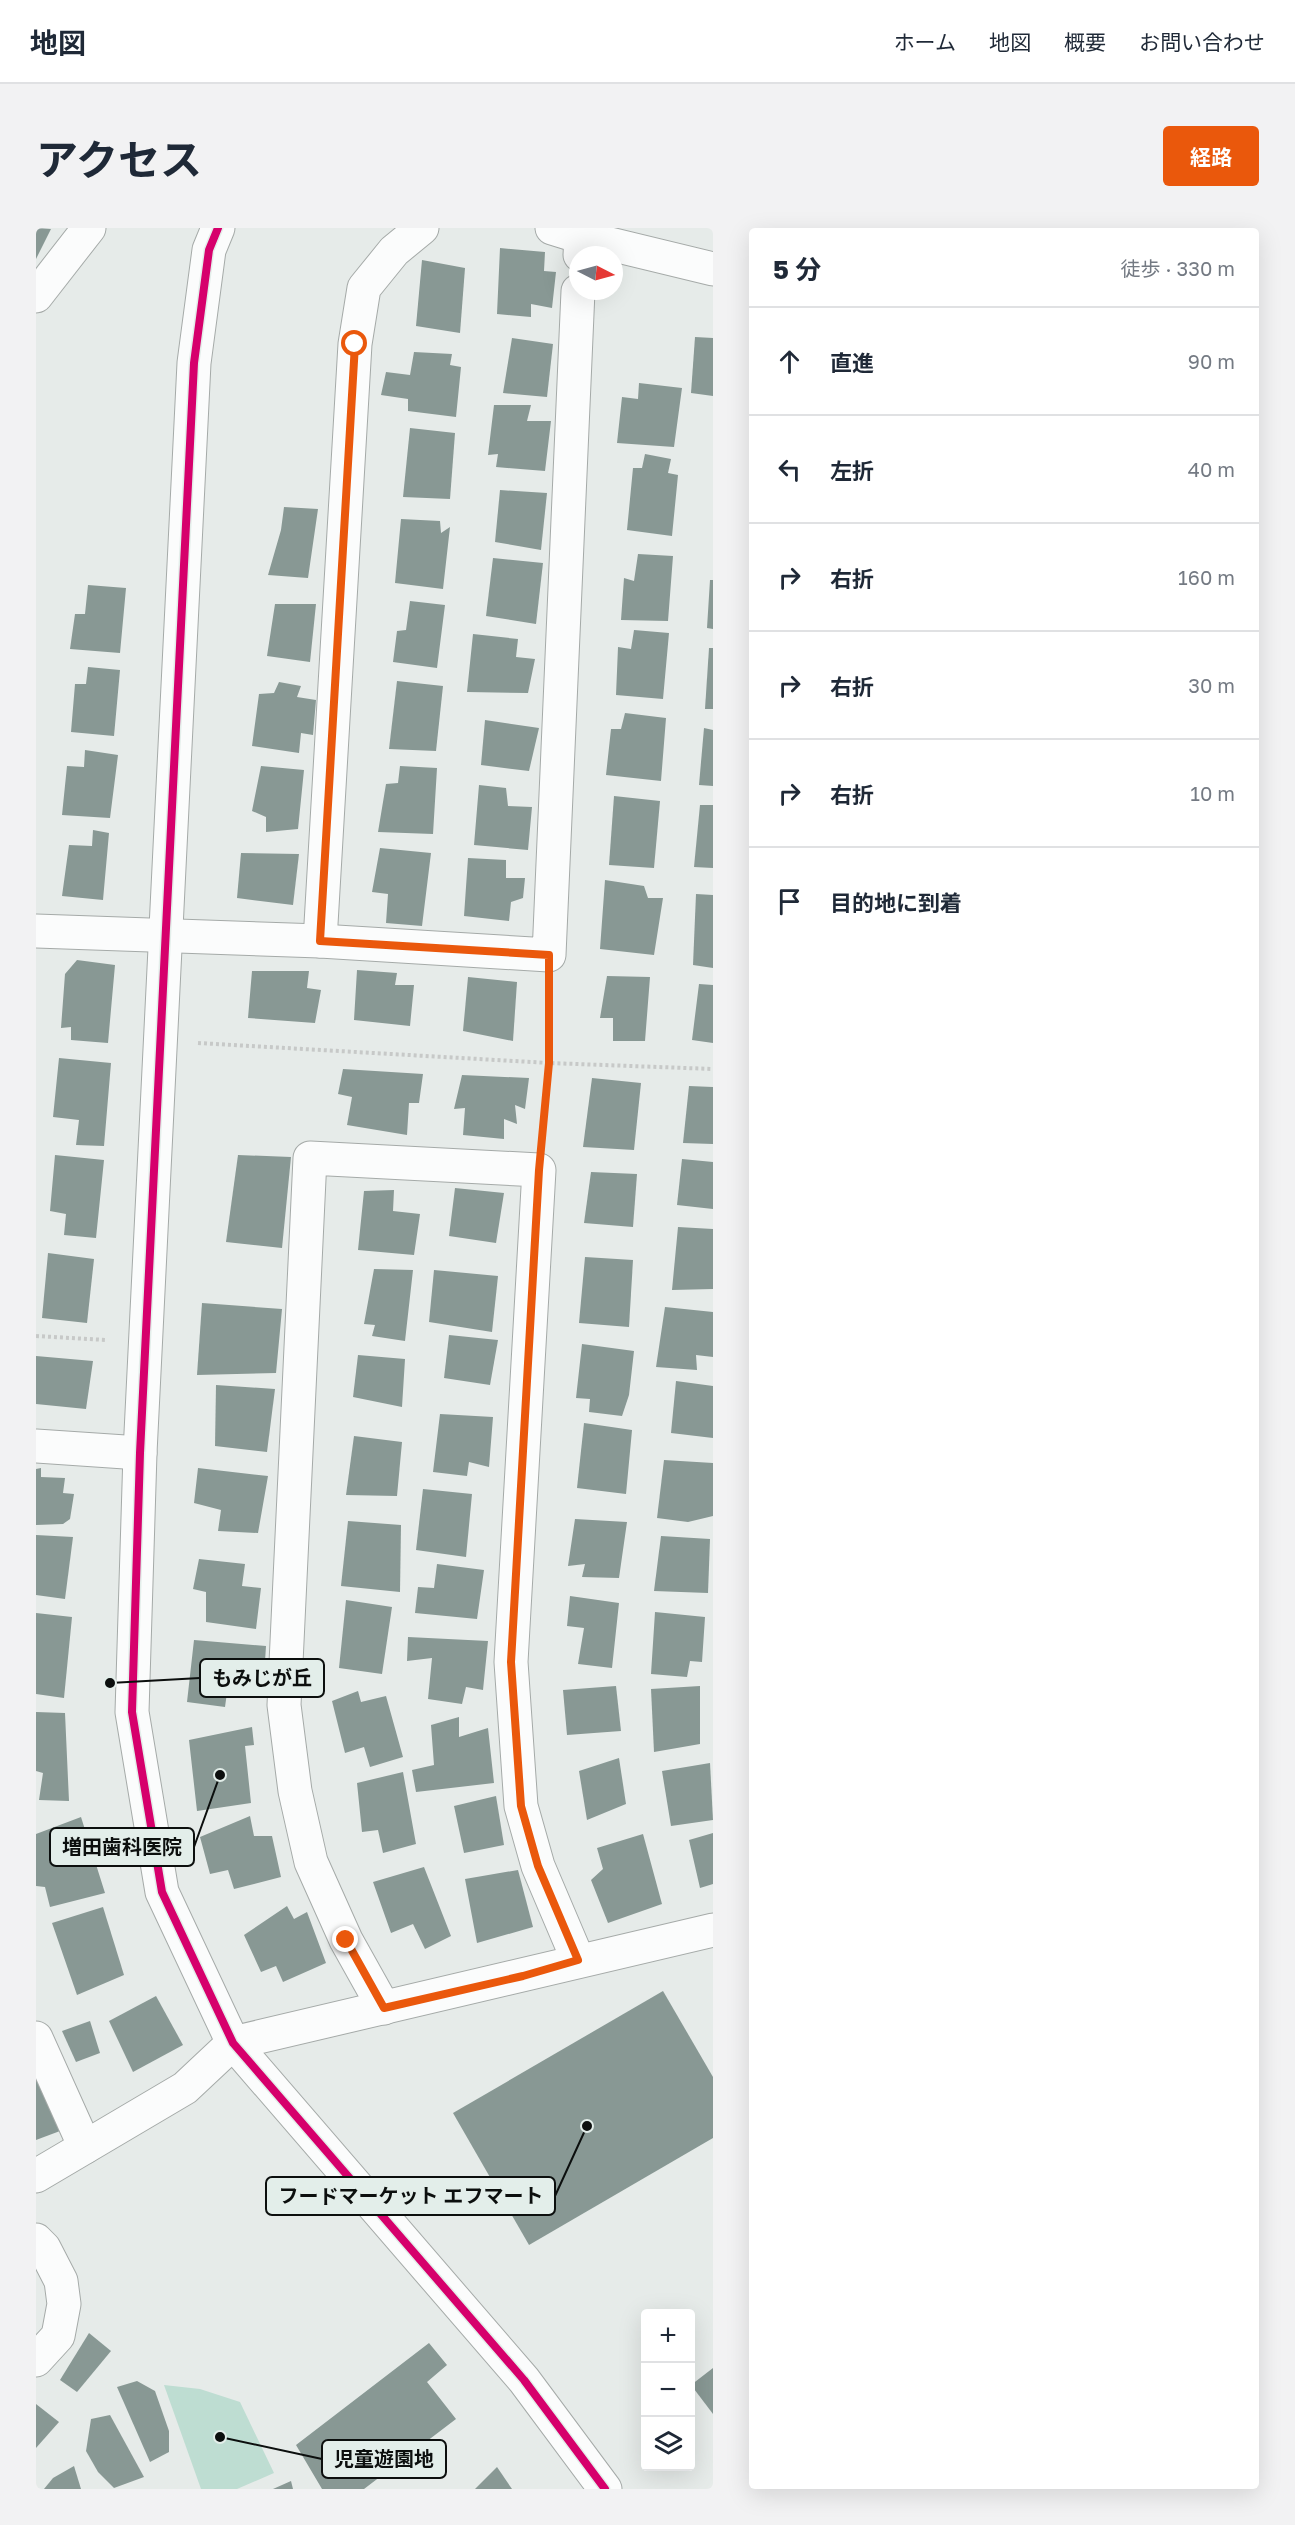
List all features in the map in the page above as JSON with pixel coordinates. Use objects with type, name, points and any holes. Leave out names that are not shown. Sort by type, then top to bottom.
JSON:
[{"type":"street","points":[[36,297],[88,228]]},
{"type":"street","points":[[218,228],[209,250],[194,363],[140,1454],[132,1712],[162,1892],[233,2043],[525,2380],[605,2489]]},
{"type":"street","points":[[320,941],[355,344],[364,288],[394,251],[423,228]]},
{"type":"street","points":[[571,240],[713,269]]},
{"type":"street","points":[[36,931],[320,941],[549,955],[578,300]]},
{"type":"street","points":[[384,2008],[346,1940],[311,1862],[295,1791],[284,1705],[310,1158],[539,1170],[511,1662],[521,1806],[538,1866],[578,1960]]},
{"type":"street","points":[[36,1446],[140,1454]]},
{"type":"street","points":[[36,2176],[185,2088],[233,2043],[713,1930]]},
{"type":"street","points":[[36,2038],[85,2147]]},
{"type":"street","points":[[36,2240],[44,2248],[61,2281],[64,2304],[58,2336],[36,2360]]},
{"type":"path","points":[[539,1170],[549,1063],[549,955]]},
{"type":"path","points":[[160,1041],[549,1063],[713,1069]]},
{"type":"path","points":[[36,1336],[146,1341]]},
{"type":"green space","points":[[164,2385],[200,2389],[240,2402],[274,2473],[237,2489],[201,2489]]},
{"type":"building","points":[[36,228],[51,229],[36,259]]},
{"type":"building","points":[[500,248],[545,252],[544,271],[556,272],[552,308],[531,304],[531,317],[497,314]]},
{"type":"building","points":[[422,260],[465,268],[460,333],[416,326]]},
{"type":"building","points":[[695,337],[713,338],[713,396],[691,393]]},
{"type":"building","points":[[512,338],[553,344],[547,397],[503,393]]},
{"type":"building","points":[[414,352],[452,354],[450,365],[461,367],[456,417],[408,411],[408,399],[381,395],[386,372],[410,375]]},
{"type":"building","points":[[639,383],[682,388],[674,447],[617,443],[622,397],[638,399]]},
{"type":"building","points":[[494,405],[531,405],[527,421],[551,421],[545,471],[496,467],[498,454],[488,455]]},
{"type":"building","points":[[410,428],[455,433],[450,499],[403,497]]},
{"type":"building","points":[[645,454],[671,459],[668,473],[678,475],[672,536],[627,530],[633,468],[642,468]]},
{"type":"building","points":[[500,490],[547,493],[541,550],[495,542]]},
{"type":"building","points":[[284,507],[318,509],[308,578],[268,575],[281,530]]},
{"type":"building","points":[[401,519],[440,521],[441,533],[450,527],[443,589],[395,583]]},
{"type":"building","points":[[638,554],[673,556],[668,621],[621,620],[624,578],[634,581]]},
{"type":"building","points":[[493,558],[543,563],[536,624],[486,616]]},
{"type":"building","points":[[710,580],[713,580],[713,629],[707,628]]},
{"type":"building","points":[[88,585],[126,588],[120,653],[70,649],[75,614],[85,614]]},
{"type":"building","points":[[410,601],[445,605],[437,668],[393,662],[397,631],[406,630]]},
{"type":"building","points":[[275,604],[316,604],[310,662],[267,656]]},
{"type":"building","points":[[634,630],[669,633],[663,699],[616,695],[618,647],[631,649]]},
{"type":"building","points":[[473,634],[518,639],[516,657],[535,659],[528,693],[467,692]]},
{"type":"building","points":[[709,648],[713,648],[713,709],[705,709]]},
{"type":"building","points":[[88,667],[120,670],[114,736],[71,732],[75,684],[86,684]]},
{"type":"building","points":[[397,681],[443,686],[436,751],[389,749]]},
{"type":"building","points":[[279,682],[301,686],[297,697],[316,700],[313,735],[301,733],[299,753],[252,746],[259,694],[274,693]]},
{"type":"building","points":[[625,713],[666,718],[661,781],[606,775],[611,729],[621,729]]},
{"type":"building","points":[[485,720],[539,728],[529,771],[481,765]]},
{"type":"building","points":[[704,728],[713,730],[713,786],[699,785]]},
{"type":"building","points":[[85,750],[118,755],[110,818],[62,815],[67,766],[84,767]]},
{"type":"building","points":[[261,766],[304,770],[298,829],[266,832],[266,817],[252,811]]},
{"type":"building","points":[[400,766],[437,768],[433,834],[378,832],[386,784],[398,783]]},
{"type":"building","points":[[479,785],[506,788],[508,806],[532,807],[528,850],[474,845]]},
{"type":"building","points":[[614,796],[660,801],[654,868],[609,865]]},
{"type":"building","points":[[700,805],[713,805],[713,868],[694,867]]},
{"type":"building","points":[[93,830],[109,833],[103,900],[62,896],[69,845],[92,846]]},
{"type":"building","points":[[380,848],[431,853],[422,926],[386,923],[388,894],[372,892]]},
{"type":"building","points":[[241,853],[299,854],[293,905],[237,898]]},
{"type":"building","points":[[468,858],[506,860],[506,878],[525,878],[523,898],[511,902],[509,921],[464,916]]},
{"type":"building","points":[[605,880],[644,886],[648,898],[663,898],[654,955],[600,949]]},
{"type":"building","points":[[696,894],[713,895],[713,968],[693,965]]},
{"type":"building","points":[[77,960],[115,965],[108,1043],[71,1040],[71,1027],[61,1028],[65,974]]},
{"type":"building","points":[[357,970],[397,973],[395,985],[414,985],[410,1026],[354,1020]]},
{"type":"building","points":[[252,971],[309,971],[307,988],[321,990],[315,1023],[248,1018]]},
{"type":"building","points":[[607,976],[650,977],[645,1041],[613,1041],[613,1018],[600,1018]]},
{"type":"building","points":[[468,977],[517,982],[513,1041],[463,1031]]},
{"type":"building","points":[[699,984],[713,985],[713,1043],[692,1040]]},
{"type":"building","points":[[59,1058],[111,1063],[104,1146],[76,1145],[79,1120],[53,1117]]},
{"type":"building","points":[[343,1069],[423,1074],[419,1103],[409,1103],[407,1135],[347,1125],[352,1097],[338,1094]]},
{"type":"building","points":[[462,1075],[529,1078],[525,1109],[515,1105],[517,1124],[504,1119],[504,1139],[463,1135],[465,1108],[454,1109]]},
{"type":"building","points":[[592,1078],[641,1083],[634,1150],[583,1147]]},
{"type":"building","points":[[689,1086],[713,1087],[713,1144],[683,1143]]},
{"type":"building","points":[[55,1155],[104,1160],[96,1238],[64,1235],[66,1214],[50,1211]]},
{"type":"building","points":[[238,1155],[291,1157],[282,1248],[226,1242]]},
{"type":"building","points":[[682,1159],[713,1162],[713,1209],[677,1205]]},
{"type":"building","points":[[591,1172],[637,1174],[633,1227],[584,1223]]},
{"type":"building","points":[[455,1188],[504,1193],[496,1243],[449,1236]]},
{"type":"building","points":[[394,1190],[393,1211],[420,1214],[414,1255],[358,1250],[364,1191]]},
{"type":"building","points":[[678,1227],[713,1229],[713,1289],[672,1290]]},
{"type":"building","points":[[48,1253],[94,1259],[87,1323],[42,1318]]},
{"type":"building","points":[[585,1257],[633,1260],[629,1327],[579,1323]]},
{"type":"building","points":[[374,1269],[413,1270],[405,1341],[372,1336],[375,1325],[364,1324]]},
{"type":"building","points":[[434,1270],[498,1276],[492,1332],[429,1322]]},
{"type":"building","points":[[202,1303],[282,1309],[276,1373],[197,1375]]},
{"type":"building","points":[[665,1307],[713,1312],[713,1357],[696,1355],[697,1370],[656,1367]]},
{"type":"building","points":[[449,1335],[498,1340],[490,1385],[444,1378]]},
{"type":"building","points":[[582,1344],[634,1351],[629,1395],[622,1416],[589,1412],[590,1399],[576,1398]]},
{"type":"building","points":[[358,1355],[405,1359],[402,1407],[353,1397]]},
{"type":"building","points":[[36,1356],[93,1361],[86,1409],[36,1404]]},
{"type":"building","points":[[676,1381],[713,1386],[713,1438],[671,1433]]},
{"type":"building","points":[[216,1385],[275,1389],[267,1452],[215,1446]]},
{"type":"building","points":[[440,1414],[493,1417],[489,1467],[469,1462],[467,1476],[433,1472]]},
{"type":"building","points":[[584,1423],[632,1430],[626,1494],[577,1488]]},
{"type":"building","points":[[354,1436],[402,1442],[397,1496],[346,1495]]},
{"type":"building","points":[[664,1460],[713,1463],[713,1516],[688,1522],[657,1518]]},
{"type":"building","points":[[41,1468],[41,1477],[65,1478],[63,1493],[74,1494],[70,1519],[63,1524],[36,1525],[36,1469]]},
{"type":"building","points":[[198,1468],[268,1476],[258,1533],[218,1531],[221,1510],[194,1503]]},
{"type":"building","points":[[423,1489],[472,1494],[466,1557],[416,1550]]},
{"type":"building","points":[[575,1519],[627,1522],[619,1578],[582,1577],[585,1564],[568,1566]]},
{"type":"building","points":[[348,1521],[401,1525],[400,1592],[341,1586]]},
{"type":"building","points":[[36,1535],[73,1537],[65,1599],[36,1595]]},
{"type":"building","points":[[661,1536],[710,1539],[708,1593],[654,1591]]},
{"type":"building","points":[[199,1559],[245,1564],[242,1586],[261,1588],[256,1629],[206,1622],[206,1592],[193,1589]]},
{"type":"building","points":[[437,1564],[484,1570],[477,1619],[415,1613],[418,1587],[434,1588]]},
{"type":"building","points":[[570,1596],[619,1603],[612,1668],[578,1664],[584,1628],[567,1626]]},
{"type":"building","points":[[346,1600],[392,1607],[382,1674],[339,1668]]},
{"type":"building","points":[[655,1612],[705,1617],[702,1662],[690,1661],[687,1677],[651,1674]]},
{"type":"building","points":[[36,1613],[72,1617],[64,1698],[36,1694]]},
{"type":"building","points":[[408,1637],[488,1641],[483,1690],[466,1687],[462,1704],[428,1699],[432,1658],[407,1661]]},
{"type":"building","points":[[194,1640],[266,1646],[264,1677],[229,1678],[225,1707],[187,1702]]},
{"type":"building","points":[[616,1686],[621,1731],[567,1735],[563,1690]]},
{"type":"building","points":[[700,1686],[700,1744],[654,1752],[651,1689]]},
{"type":"building","points":[[358,1691],[361,1702],[386,1696],[403,1757],[370,1767],[364,1747],[345,1753],[332,1701]]},
{"type":"building","points":[[36,1712],[65,1713],[69,1801],[39,1800],[43,1773],[36,1771]]},
{"type":"building","points":[[459,1717],[459,1737],[488,1728],[494,1783],[416,1792],[412,1770],[434,1765],[431,1725]]},
{"type":"building","points":[[252,1727],[254,1745],[245,1746],[251,1803],[197,1811],[189,1740]]},
{"type":"building","points":[[619,1758],[626,1804],[587,1820],[579,1771]]},
{"type":"building","points":[[710,1763],[713,1820],[671,1826],[662,1771]]},
{"type":"building","points":[[403,1772],[416,1844],[383,1853],[378,1830],[362,1832],[357,1783]]},
{"type":"building","points":[[496,1796],[504,1845],[464,1853],[454,1806]]},
{"type":"building","points":[[250,1816],[254,1836],[272,1836],[281,1877],[234,1889],[228,1870],[210,1874],[200,1837]]},
{"type":"building","points":[[81,1817],[105,1893],[50,1907],[45,1887],[36,1886],[36,1834]]},
{"type":"building","points":[[713,1833],[713,1884],[700,1888],[689,1840]]},
{"type":"building","points":[[643,1834],[662,1904],[608,1923],[591,1880],[603,1869],[597,1848]]},
{"type":"building","points":[[424,1867],[451,1936],[425,1949],[413,1924],[391,1933],[373,1882]]},
{"type":"building","points":[[518,1870],[533,1927],[477,1943],[465,1879]]},
{"type":"building","points":[[287,1906],[294,1919],[307,1912],[326,1963],[283,1982],[276,1966],[261,1972],[244,1935]]},
{"type":"building","points":[[103,1907],[124,1975],[77,1995],[52,1923]]},
{"type":"building","points":[[663,1991],[713,2077],[713,2138],[529,2245],[453,2113]]},
{"type":"building","points":[[156,1996],[183,2045],[133,2072],[109,2021]]},
{"type":"building","points":[[90,2021],[100,2053],[76,2062],[62,2031]]},
{"type":"building","points":[[36,2079],[60,2131],[36,2140]]},
{"type":"building","points":[[89,2333],[111,2351],[77,2392],[60,2380]]},
{"type":"building","points":[[429,2343],[447,2365],[427,2382],[456,2419],[364,2489],[322,2489],[296,2445]]},
{"type":"building","points":[[713,2368],[713,2414],[695,2390],[695,2382]]},
{"type":"building","points":[[137,2381],[155,2391],[169,2431],[169,2452],[150,2462],[117,2387]]},
{"type":"building","points":[[36,2404],[59,2422],[36,2448]]},
{"type":"building","points":[[110,2415],[144,2477],[114,2488],[98,2472],[86,2451],[91,2419]]},
{"type":"building","points":[[74,2466],[81,2489],[44,2489],[53,2478]]},
{"type":"building","points":[[497,2467],[512,2489],[475,2489]]},
{"type":"building","points":[[291,2481],[293,2489],[273,2489]]},
{"type":"cycle path","points":[[218,228],[209,250],[194,363],[140,1453],[132,1712],[162,1892],[233,2043],[524,2380],[605,2489]]},
{"type":"place","name":"もみじが丘","points":[[110,1683]]},
{"type":"place","name":"増田歯科医院","points":[[220,1775]]},
{"type":"place","name":"フードマーケット エフマート","points":[[587,2126]]},
{"type":"place","name":"児童遊園地","points":[[220,2437]]},
{"type":"route","points":[[346,1940],[384,2008],[523,1976],[578,1960],[538,1866],[521,1806],[511,1662],[539,1170],[549,1063],[549,955],[320,941],[355,344]]}]
